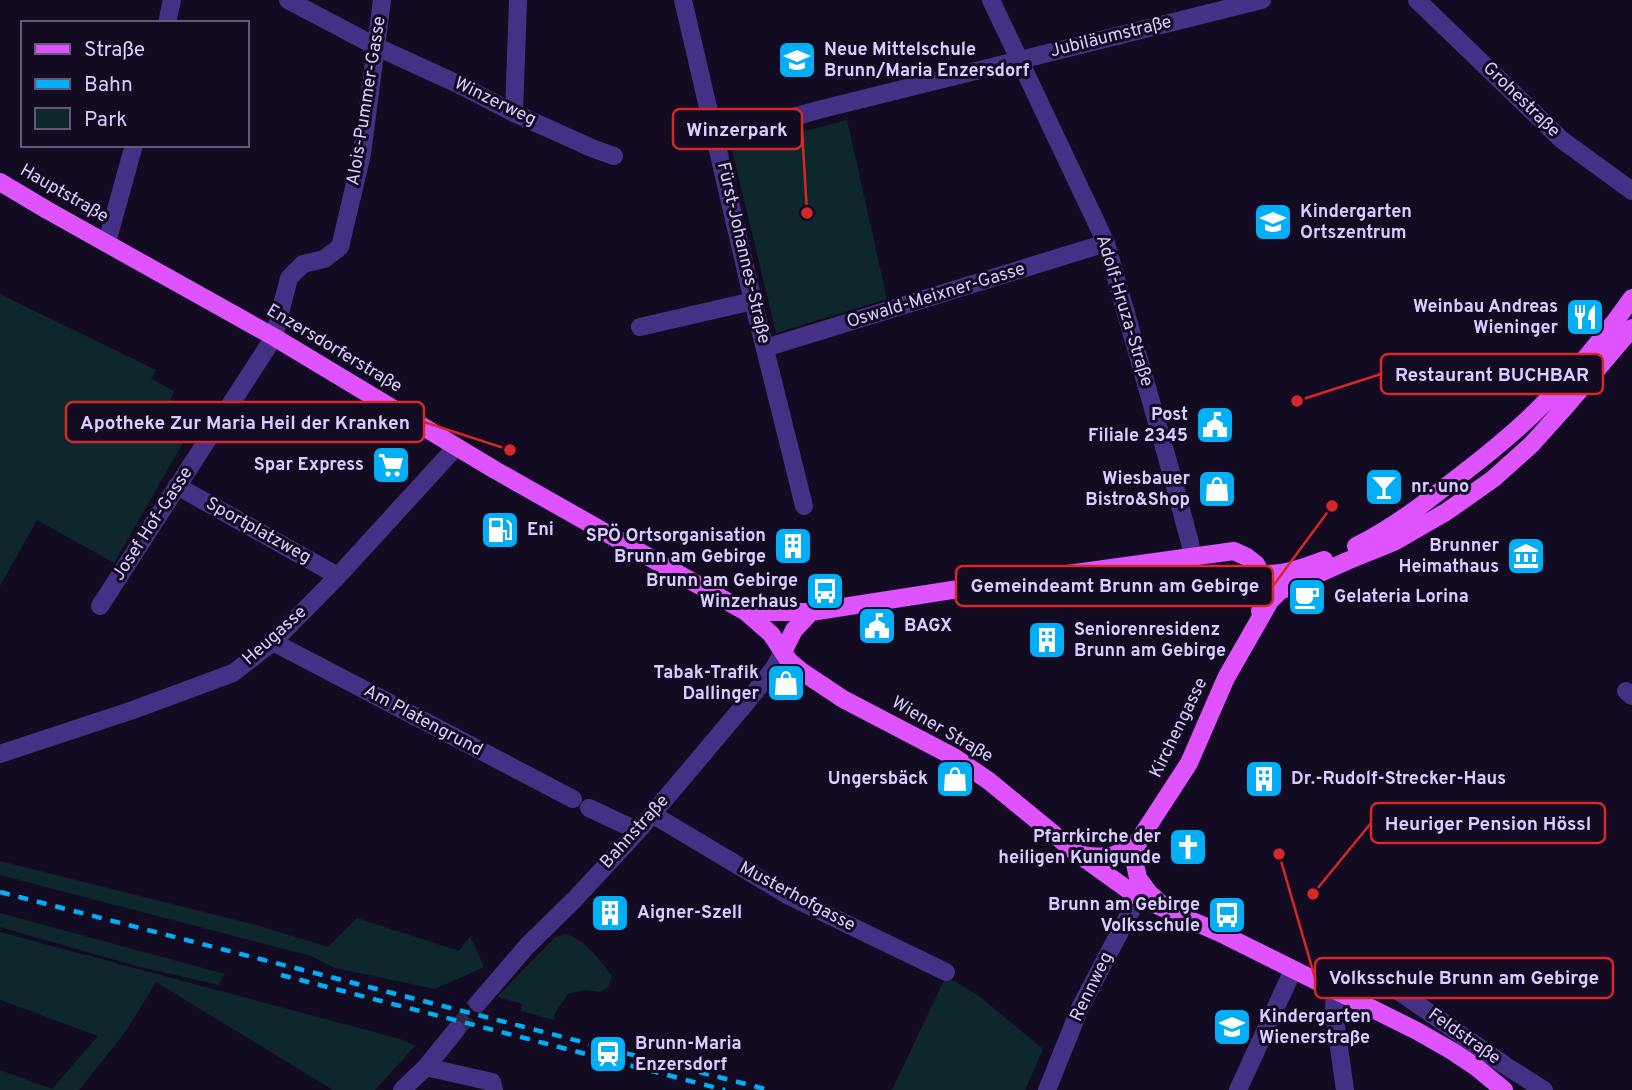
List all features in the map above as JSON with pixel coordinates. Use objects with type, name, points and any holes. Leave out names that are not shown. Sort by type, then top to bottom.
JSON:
[{"type":"main road","name":"Hauptstraße","points":[[0,181],[107,242]]},
{"type":"main road","name":"Enzersdorferstraße","points":[[107,242],[274,337],[584,522],[746,612],[771,634],[783,652]]},
{"type":"main road","points":[[1252,631],[1269,601],[1280,591],[1394,542],[1446,512],[1493,479],[1531,445],[1579,364],[1632,298]]},
{"type":"main road","points":[[1261,575],[1276,575],[1307,567],[1371,539],[1432,497],[1560,399],[1632,328]]},
{"type":"main road","points":[[746,612],[811,612],[1234,551],[1256,564],[1261,575],[1264,600],[1252,631]]},
{"type":"main road","points":[[783,652],[794,630],[811,612]]},
{"type":"main road","name":"Kirchengasse","points":[[1078,854],[1102,858],[1119,854],[1139,840],[1189,763],[1226,678],[1252,631]]},
{"type":"main road","name":"Wiener Straße","points":[[783,652],[801,671],[843,699],[954,757],[989,781],[1078,854],[1141,892]]},
{"type":"main road","points":[[1139,840],[1135,859],[1141,892],[1166,910],[1220,933],[1417,1031],[1476,1067],[1504,1090]]},
{"type":"street","points":[[167,21],[172,0]]},
{"type":"street","name":"Winzerweg","points":[[288,0],[377,47],[514,113],[614,156]]},
{"type":"street","name":"Alois-Pummer-Gasse","points":[[274,337],[289,278],[303,264],[324,258],[340,247],[362,155],[382,0]]},
{"type":"street","points":[[514,113],[518,0]]},
{"type":"street","name":"Fürst-Johannes-Straße","points":[[683,0],[804,506]]},
{"type":"street","name":"Adolf-Hruza-Straße","points":[[991,0],[1106,243],[1171,472],[1192,558]]},
{"type":"street","name":"Jubiläumstraße","points":[[716,139],[818,110],[1262,0]]},
{"type":"street","name":"Grohestraße","points":[[1417,0],[1562,140],[1632,191]]},
{"type":"street","points":[[107,242],[133,147]]},
{"type":"street","name":"Oswald-Meixner-Gasse","points":[[765,348],[1106,243]]},
{"type":"street","points":[[640,327],[753,301]]},
{"type":"street","name":"Josef Hof-Gasse","points":[[100,606],[274,337]]},
{"type":"street","name":"Heugasse","points":[[0,754],[133,710],[233,673],[273,642],[338,576],[456,447]]},
{"type":"street","name":"Sportplatzweg","points":[[177,486],[338,576]]},
{"type":"street","name":"Am Platengrund","points":[[273,642],[638,831]]},
{"type":"street","name":"Bahnstraße","points":[[478,1003],[527,946],[638,831],[761,685],[783,652]]},
{"type":"street","name":"Musterhofgasse","points":[[652,814],[789,897],[946,972]]},
{"type":"street","name":"Rennweg","points":[[1047,1090],[1080,1008],[1141,892]]},
{"type":"street","points":[[1238,1090],[1293,970]]},
{"type":"street","name":"Feldstraße","points":[[1342,994],[1368,981],[1380,981],[1544,1090]]},
{"type":"street","points":[[1342,994],[1334,1012],[1345,1090]]},
{"type":"street","points":[[402,1090],[456,1030]]},
{"type":"street","points":[[426,1066],[492,1082],[495,1090]]},
{"type":"green space","points":[[847,120],[887,299],[776,333],[732,150]]},
{"type":"green space","points":[[0,294],[156,370],[151,379],[174,391],[170,400],[199,415],[114,563],[37,520],[0,586]]},
{"type":"green space","points":[[0,861],[256,925],[328,947],[357,918],[459,951],[470,936],[484,967],[435,989],[335,968],[311,956],[0,875]]},
{"type":"green space","points":[[0,913],[225,974],[219,985],[136,966],[0,927]]},
{"type":"green space","points":[[0,932],[400,1039],[415,1046],[375,1090],[333,1090],[156,982],[126,1031],[79,1090],[0,1090],[0,1070],[52,1089],[98,1036],[0,1000]]},
{"type":"green space","points":[[565,934],[579,940],[602,963],[612,976],[608,987],[601,992],[584,990],[568,994],[555,1013],[554,1020],[521,1011],[522,1004],[497,997],[555,937]]},
{"type":"green space","points":[[946,976],[979,996],[1043,1049],[1025,1090],[892,1090]]},
{"type":"tunnel","points":[[456,1030],[478,1003]]},
{"type":"railway","points":[[0,892],[769,1090]]},
{"type":"railway","points":[[281,975],[725,1090]]},
{"type":"place","name":"Neue Mittelschule Brunn/Maria Enzersdorf","points":[[797,60]]},
{"type":"place","name":"Winzerpark","points":[[807,213]]},
{"type":"place","name":"Kindergarten Ortszentrum","points":[[1273,222]]},
{"type":"place","name":"Weinbau Andreas Wieninger","points":[[1585,317]]},
{"type":"place","name":"Restaurant BUCHBAR","points":[[1297,401]]},
{"type":"place","name":"Post Filiale 2345","points":[[1215,425]]},
{"type":"place","name":"Apotheke Zur Maria Heil der Kranken","points":[[510,450]]},
{"type":"place","name":"Spar Express","points":[[391,465]]},
{"type":"place","name":"nr. uno","points":[[1384,487]]},
{"type":"place","name":"Wiesbauer Bistro&Shop","points":[[1217,489]]},
{"type":"place","name":"Gemeindeamt Brunn am Gebirge","points":[[1332,506]]},
{"type":"place","name":"Eni","points":[[500,530]]},
{"type":"place","name":"SPÖ Ortsorganisation Brunn am Gebirge","points":[[793,546]]},
{"type":"place","name":"Brunner Heimathaus","points":[[1526,556]]},
{"type":"place","name":"Brunn am Gebirge Winzerhaus","points":[[825,591]]},
{"type":"place","name":"Gelateria Lorina","points":[[1307,597]]},
{"type":"place","name":"BAGX","points":[[877,626]]},
{"type":"place","name":"Seniorenresidenz Brunn am Gebirge","points":[[1047,640]]},
{"type":"place","name":"Tabak-Trafik Dallinger","points":[[786,683]]},
{"type":"place","name":"Ungersbäck","points":[[955,779]]},
{"type":"place","name":"Dr.-Rudolf-Strecker-Haus","points":[[1264,779]]},
{"type":"place","name":"Pfarrkirche der heiligen Kunigunde","points":[[1188,847]]},
{"type":"place","name":"Volksschule Brunn am Gebirge","points":[[1279,854]]},
{"type":"place","name":"Heuriger Pension Hössl","points":[[1313,894]]},
{"type":"place","name":"Aigner-Szell","points":[[610,913]]},
{"type":"place","name":"Brunn am Gebirge Volksschule","points":[[1227,915]]},
{"type":"place","name":"Kindergarten Wienerstraße","points":[[1232,1027]]},
{"type":"place","name":"Brunn-Maria Enzersdorf","points":[[608,1054]]}]
